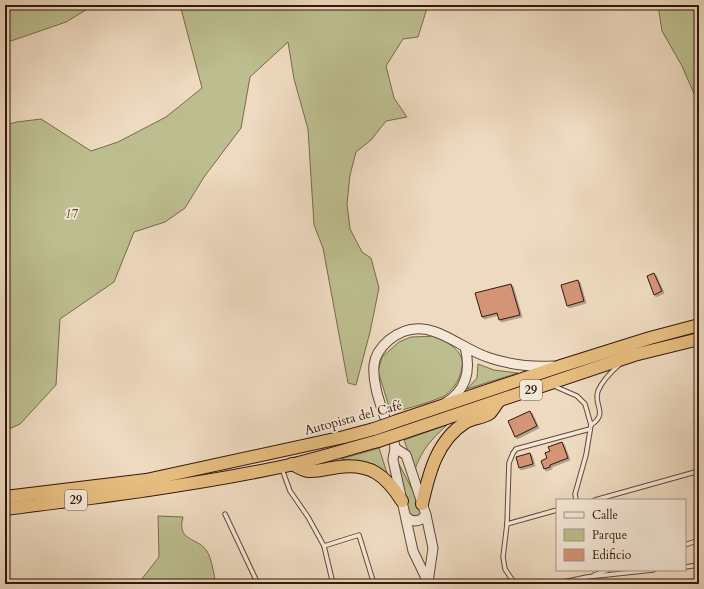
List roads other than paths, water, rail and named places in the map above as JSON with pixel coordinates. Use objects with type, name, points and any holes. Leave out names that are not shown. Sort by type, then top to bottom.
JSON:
[{"type":"highway","name":"Autopista del Café","points":[[5,497],[146,480],[344,437],[374,429],[561,366],[650,338],[699,325]]},
{"type":"highway","name":"29","points":[[5,509],[148,491],[286,465],[378,441],[626,358],[699,338]]},
{"type":"highway","points":[[424,509],[430,471],[435,457],[444,443],[453,432],[467,422],[489,413],[500,400]]},
{"type":"highway","points":[[286,465],[307,472],[356,466],[370,470],[382,476],[392,486],[402,502]]},
{"type":"street","points":[[428,582],[413,551],[392,460],[395,448],[373,376],[374,361],[381,348],[391,339],[403,332],[416,329],[430,329],[443,334],[488,358],[531,367],[561,366]]},
{"type":"street","points":[[438,407],[458,393],[464,383],[468,371],[468,359],[465,347]]},
{"type":"street","points":[[395,448],[406,455],[424,509],[433,548],[428,582]]},
{"type":"street","points":[[406,517],[414,521],[419,521],[424,509]]},
{"type":"lane","points":[[515,584],[505,569],[502,557],[507,524],[510,463],[513,453],[516,449],[591,427],[598,420],[600,414],[598,392],[613,370],[626,358]]},
{"type":"lane","points":[[550,384],[577,396],[585,404],[589,413],[591,427],[586,455],[575,494],[576,499]]},
{"type":"lane","points":[[286,465],[290,491],[308,516],[324,546],[333,584]]},
{"type":"lane","points":[[599,499],[699,471]]},
{"type":"lane","points":[[507,524],[556,510]]},
{"type":"lane","points":[[225,514],[258,584]]},
{"type":"lane","points":[[324,546],[359,535],[374,584]]},
{"type":"lane","points":[[686,545],[699,540]]},
{"type":"lane","points":[[686,567],[699,565]]},
{"type":"lane","points":[[587,577],[605,571]]},
{"type":"lane","points":[[554,584],[587,577],[644,571]]},
{"type":"park label","name":"17","points":[[71,213]]}]
